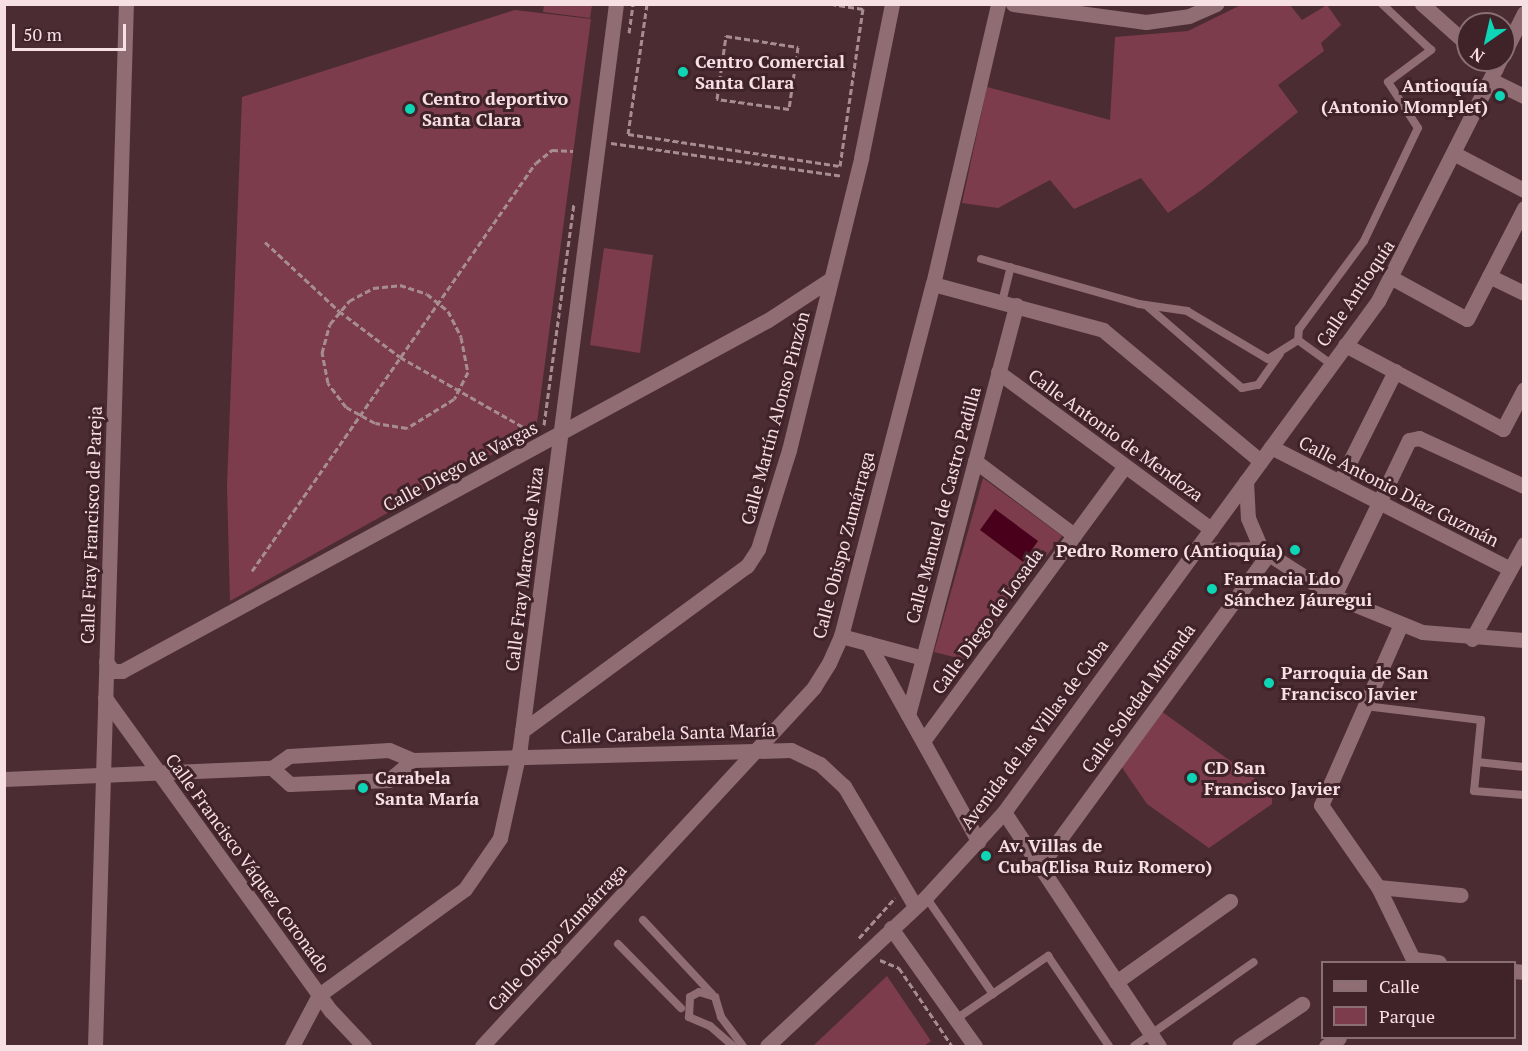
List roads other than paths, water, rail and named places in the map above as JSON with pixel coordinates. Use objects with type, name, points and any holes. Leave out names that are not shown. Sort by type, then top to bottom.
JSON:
[{"type":"street","name":"Calle Fray Francisco de Pareja","points":[[95,1047],[126,4]]},
{"type":"street","name":"Calle Fray Marcos de Niza","points":[[292,1047],[319,995],[465,889],[500,838],[514,758],[522,731],[616,4]]},
{"type":"street","name":"Calle Martín Alonso Pinzón","points":[[522,731],[747,566],[758,549],[856,178],[892,4]]},
{"type":"street","name":"Calle Obispo Zumárraga","points":[[482,1047],[814,687],[841,636],[933,284],[998,4]]},
{"type":"street","points":[[1013,4],[1146,22],[1189,16],[1216,4]]},
{"type":"street","points":[[1422,4],[1456,34]]},
{"type":"street","name":"Calle Antioquía","points":[[1211,529],[1392,278],[1455,154],[1491,72]]},
{"type":"street","points":[[1498,72],[1524,96]]},
{"type":"street","points":[[1455,154],[1524,190]]},
{"type":"street","points":[[1392,278],[1467,319],[1524,208]]},
{"type":"street","points":[[1489,276],[1524,293]]},
{"type":"street","name":"Calle Diego de Vargas","points":[[106,662],[113,671],[122,671],[768,320],[831,279]]},
{"type":"street","points":[[933,284],[1102,330],[1260,461]]},
{"type":"street","name":"Calle Manuel de Castro Padilla","points":[[908,715],[998,372],[1009,304]]},
{"type":"street","points":[[1345,345],[1503,429],[1524,388]]},
{"type":"street","name":"Calle Antonio de Mendoza","points":[[998,372],[1211,529]]},
{"type":"street","points":[[1340,481],[1395,372]]},
{"type":"street","points":[[1334,596],[1378,500],[1409,440],[1419,438],[1524,486]]},
{"type":"street","name":"Calle Antonio Díaz Guzmán","points":[[1271,447],[1510,569]]},
{"type":"street","points":[[975,461],[1074,535]]},
{"type":"street","name":"Calle Diego de Losada","points":[[923,741],[1125,466]]},
{"type":"street","points":[[1246,481],[1248,518],[1264,551],[1334,596],[1401,624],[1472,639],[1524,640]]},
{"type":"street","name":"Avenida de las Villas de Cuba","points":[[767,1047],[921,902],[1004,812],[1211,529]]},
{"type":"street","points":[[1472,639],[1524,544]]},
{"type":"street","points":[[1196,550],[1264,551]]},
{"type":"street","name":"Calle Soledad Miranda","points":[[1040,866],[1264,551]]},
{"type":"street","points":[[1401,624],[1321,805],[1378,887],[1413,959],[1426,961]]},
{"type":"street","points":[[841,636],[923,658]]},
{"type":"street","points":[[868,643],[978,842]]},
{"type":"street","name":"Calle Francisco Váquez Coronado","points":[[105,698],[319,995],[364,1047]]},
{"type":"street","name":"Calle Carabela Santa María","points":[[4,779],[272,768],[289,756],[389,750],[413,760],[759,747],[791,750],[820,764],[844,786],[921,902]]},
{"type":"street","points":[[272,768],[290,784],[389,780],[413,760]]},
{"type":"street","points":[[1004,812],[1155,1040]]},
{"type":"street","points":[[1378,887],[1461,895]]},
{"type":"street","points":[[1116,982],[1230,901]]},
{"type":"street","points":[[891,928],[975,1047]]},
{"type":"street","points":[[1239,1047],[1302,1004]]},
{"type":"lane","points":[[981,259],[1147,306],[1186,311],[1256,355],[1268,358],[1281,352],[1298,340],[1299,329],[1364,241],[1418,128],[1388,82],[1430,46],[1382,4]]},
{"type":"lane","points":[[1009,304],[1011,267]]},
{"type":"lane","points":[[1147,306],[1242,388],[1258,386],[1281,352]]},
{"type":"lane","points":[[1298,340],[1331,364]]},
{"type":"lane","points":[[1365,705],[1481,720],[1474,791],[1524,795]]},
{"type":"lane","points":[[1477,762],[1524,767]]},
{"type":"lane","points":[[921,902],[993,994]]},
{"type":"lane","points":[[643,920],[715,997],[721,1017],[743,1047]]},
{"type":"lane","points":[[618,944],[681,1008]]},
{"type":"lane","points":[[956,1019],[1048,956],[1109,1047]]},
{"type":"lane","points":[[1134,1047],[1155,1040],[1254,962]]},
{"type":"lane","points":[[715,997],[694,994],[687,1012],[733,1047]]},
{"type":"place","name":"Centro Comercial Santa Clara","points":[[683,72]]},
{"type":"place","name":"Antioquía (Antonio Momplet)","points":[[1500,96]]},
{"type":"place","name":"Centro deportivo Santa Clara","points":[[410,109]]},
{"type":"place","name":"Pedro Romero (Antioquía)","points":[[1295,550]]},
{"type":"place","name":"Farmacia Ldo Sánchez Jáuregui","points":[[1212,589]]},
{"type":"place","name":"Parroquia de San Francisco Javier","points":[[1269,683]]},
{"type":"place","name":"CD San Francisco Javier","points":[[1192,778]]},
{"type":"place","name":"Carabela Santa María","points":[[363,788]]},
{"type":"place","name":"Av. Villas de Cuba(Elisa Ruiz Romero)","points":[[986,856]]}]
